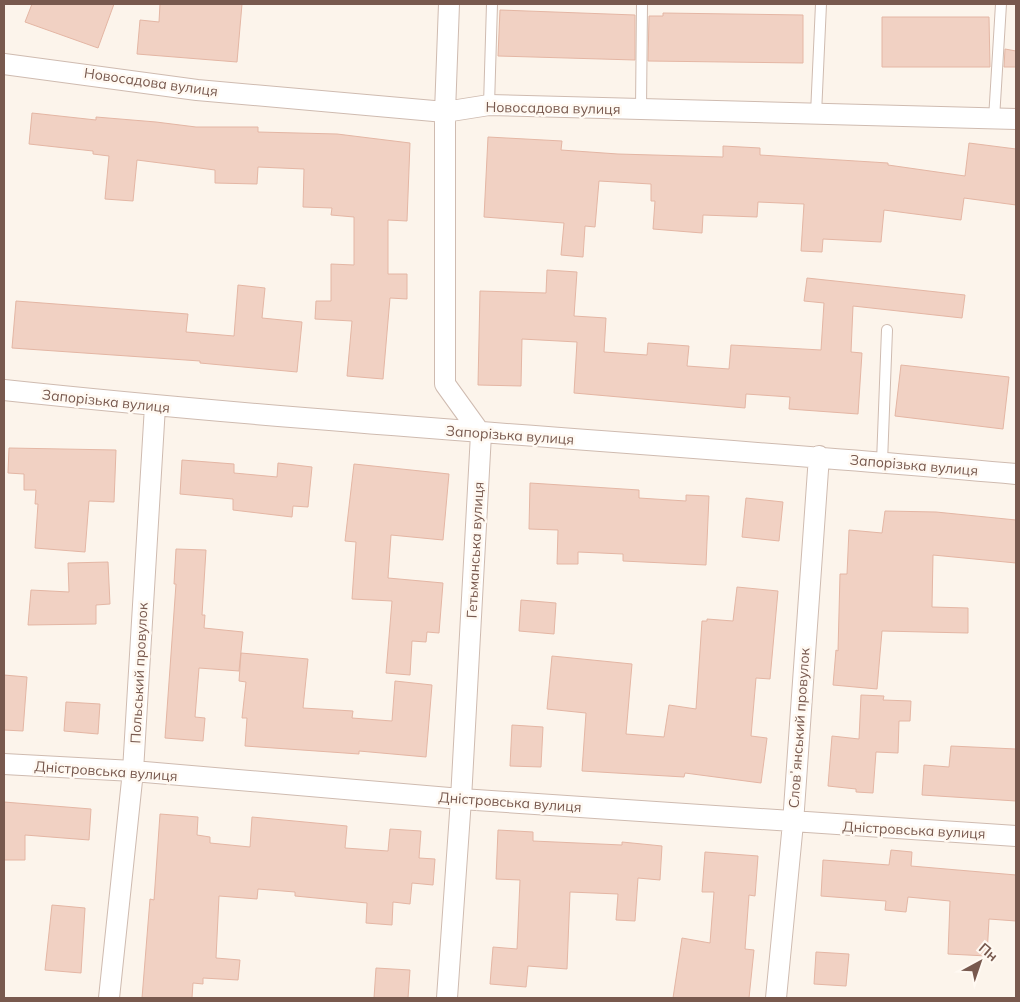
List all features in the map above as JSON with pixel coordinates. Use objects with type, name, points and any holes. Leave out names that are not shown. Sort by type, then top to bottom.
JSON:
[{"type":"street","points":[[449,4],[445,112],[445,384],[481,434]]},
{"type":"street","name":"Новосадова вулиця","points":[[4,64],[197,90],[445,112],[489,105],[1016,120]]},
{"type":"street","name":"Запорізька вулиця","points":[[4,390],[155,406],[481,434],[818,456],[1016,474]]},
{"type":"street","name":"Польський провулок","points":[[109,998],[133,771],[155,406]]},
{"type":"street","name":"Гетьманська вулиця","points":[[447,998],[461,799],[481,434]]},
{"type":"street","name":"Словʼянський провулок","points":[[776,998],[793,823],[818,456]]},
{"type":"street","name":"Дністровська вулиця","points":[[4,764],[133,771],[461,799],[793,823],[1016,836]]},
{"type":"lane","points":[[489,105],[492,4]]},
{"type":"lane","points":[[641,109],[642,4]]},
{"type":"lane","points":[[816,114],[820,4]]},
{"type":"lane","points":[[994,119],[1001,4]]},
{"type":"lane","points":[[882,462],[887,330]]},
{"type":"building","points":[[32,4],[114,4],[98,48],[25,22]]},
{"type":"building","points":[[160,4],[242,4],[237,62],[137,54],[140,20],[159,22]]},
{"type":"building","points":[[500,10],[635,15],[635,60],[498,56]]},
{"type":"building","points":[[663,13],[803,15],[803,63],[648,61],[649,16],[663,16]]},
{"type":"building","points":[[882,17],[989,17],[990,67],[882,67]]},
{"type":"building","points":[[1005,49],[1016,51],[1016,67],[1004,67]]},
{"type":"building","points":[[32,113],[96,120],[96,117],[156,122],[196,127],[258,127],[258,132],[337,134],[410,143],[407,221],[388,220],[388,274],[407,274],[407,299],[390,298],[383,379],[347,376],[352,321],[315,319],[316,301],[331,301],[331,264],[354,265],[354,217],[331,215],[332,208],[303,207],[304,169],[258,167],[257,184],[215,183],[215,170],[137,160],[133,201],[105,199],[109,156],[93,154],[93,151],[29,144]]},
{"type":"building","points":[[488,137],[562,141],[561,150],[618,154],[723,157],[723,146],[760,148],[760,155],[888,163],[888,165],[965,176],[969,143],[1016,149],[1016,205],[964,198],[961,220],[884,210],[881,242],[823,239],[822,252],[801,251],[804,204],[758,202],[757,217],[703,215],[702,233],[653,229],[655,201],[651,201],[651,184],[599,181],[595,227],[585,226],[583,257],[561,255],[564,223],[484,217]]},
{"type":"building","points":[[547,270],[577,272],[574,316],[606,318],[604,352],[647,355],[648,343],[689,346],[687,366],[729,369],[731,345],[821,350],[824,303],[804,301],[807,278],[965,295],[962,318],[853,306],[851,352],[862,353],[858,414],[789,409],[790,397],[746,394],[745,408],[574,393],[577,342],[522,339],[521,386],[478,385],[480,291],[546,293]]},
{"type":"building","points":[[238,285],[265,288],[262,318],[302,322],[297,372],[200,363],[200,361],[12,348],[16,301],[188,314],[186,332],[234,336]]},
{"type":"building","points":[[901,365],[1009,377],[1003,429],[895,416]]},
{"type":"building","points":[[9,448],[116,450],[114,502],[89,501],[85,552],[35,548],[38,504],[35,504],[36,490],[24,490],[24,474],[8,473]]},
{"type":"building","points":[[182,460],[234,464],[234,473],[277,477],[278,463],[312,467],[308,507],[293,506],[292,517],[233,510],[233,499],[180,494]]},
{"type":"building","points":[[354,464],[449,474],[443,540],[391,535],[388,578],[443,583],[439,633],[427,632],[426,642],[412,641],[410,675],[386,673],[392,601],[352,599],[356,542],[345,541]]},
{"type":"building","points":[[530,483],[639,490],[639,498],[686,501],[686,495],[709,496],[706,565],[623,561],[623,554],[578,552],[578,564],[557,564],[558,530],[529,529]]},
{"type":"building","points":[[746,498],[783,502],[779,541],[742,537]]},
{"type":"building","points":[[885,511],[936,512],[1016,520],[1016,563],[933,555],[932,607],[968,608],[968,633],[882,631],[877,689],[833,685],[836,650],[838,651],[840,574],[847,574],[849,530],[882,533]]},
{"type":"building","points":[[176,549],[206,550],[202,615],[205,615],[204,628],[243,632],[239,671],[199,668],[195,717],[205,718],[203,741],[165,738],[176,584],[174,584]]},
{"type":"building","points":[[108,562],[110,604],[96,605],[96,624],[28,625],[31,590],[69,592],[68,563]]},
{"type":"building","points":[[737,587],[778,591],[770,679],[756,678],[751,736],[767,738],[761,783],[685,773],[684,777],[582,771],[586,713],[547,709],[552,656],[632,664],[626,734],[664,737],[669,705],[696,709],[702,621],[707,621],[707,619],[733,621]]},
{"type":"building","points":[[521,600],[556,603],[554,634],[519,631]]},
{"type":"building","points":[[241,653],[308,659],[303,708],[353,711],[352,718],[392,721],[395,681],[432,685],[426,757],[359,751],[359,754],[245,746],[247,718],[242,718],[246,682],[239,681]]},
{"type":"building","points":[[4,675],[27,677],[23,731],[4,730]]},
{"type":"building","points":[[861,695],[884,696],[883,700],[911,701],[910,721],[899,721],[898,753],[876,752],[873,793],[856,792],[856,789],[828,786],[832,736],[859,739]]},
{"type":"building","points":[[66,702],[100,704],[98,734],[64,731]]},
{"type":"building","points":[[512,725],[543,727],[541,767],[510,766]]},
{"type":"building","points":[[951,746],[1016,749],[1016,801],[922,795],[924,765],[949,767]]},
{"type":"building","points":[[4,802],[91,809],[89,840],[25,835],[25,860],[4,860]]},
{"type":"building","points":[[160,814],[198,817],[197,835],[210,837],[210,843],[250,847],[252,817],[347,826],[345,848],[388,851],[390,829],[421,831],[419,858],[435,859],[433,885],[412,883],[410,904],[393,902],[392,925],[366,923],[367,903],[295,896],[295,892],[258,889],[257,899],[219,896],[216,958],[240,960],[238,980],[203,978],[203,984],[193,983],[192,998],[142,998],[150,899],[154,900]]},
{"type":"building","points":[[498,830],[533,832],[533,841],[622,845],[622,842],[662,846],[660,880],[638,878],[635,921],[616,920],[618,894],[570,892],[567,969],[528,966],[526,987],[490,984],[493,947],[517,949],[520,880],[496,879]]},
{"type":"building","points":[[891,850],[912,852],[911,866],[1016,875],[1016,921],[989,919],[987,956],[948,954],[950,901],[908,897],[906,912],[885,910],[886,901],[821,896],[823,860],[889,865]]},
{"type":"building","points":[[705,852],[758,856],[755,896],[749,895],[745,949],[754,950],[749,998],[673,998],[682,938],[710,943],[714,892],[702,892]]},
{"type":"building","points":[[52,905],[85,908],[81,973],[45,970]]},
{"type":"building","points":[[816,952],[849,954],[846,986],[814,984]]},
{"type":"building","points":[[376,968],[410,970],[408,998],[374,998]]}]
